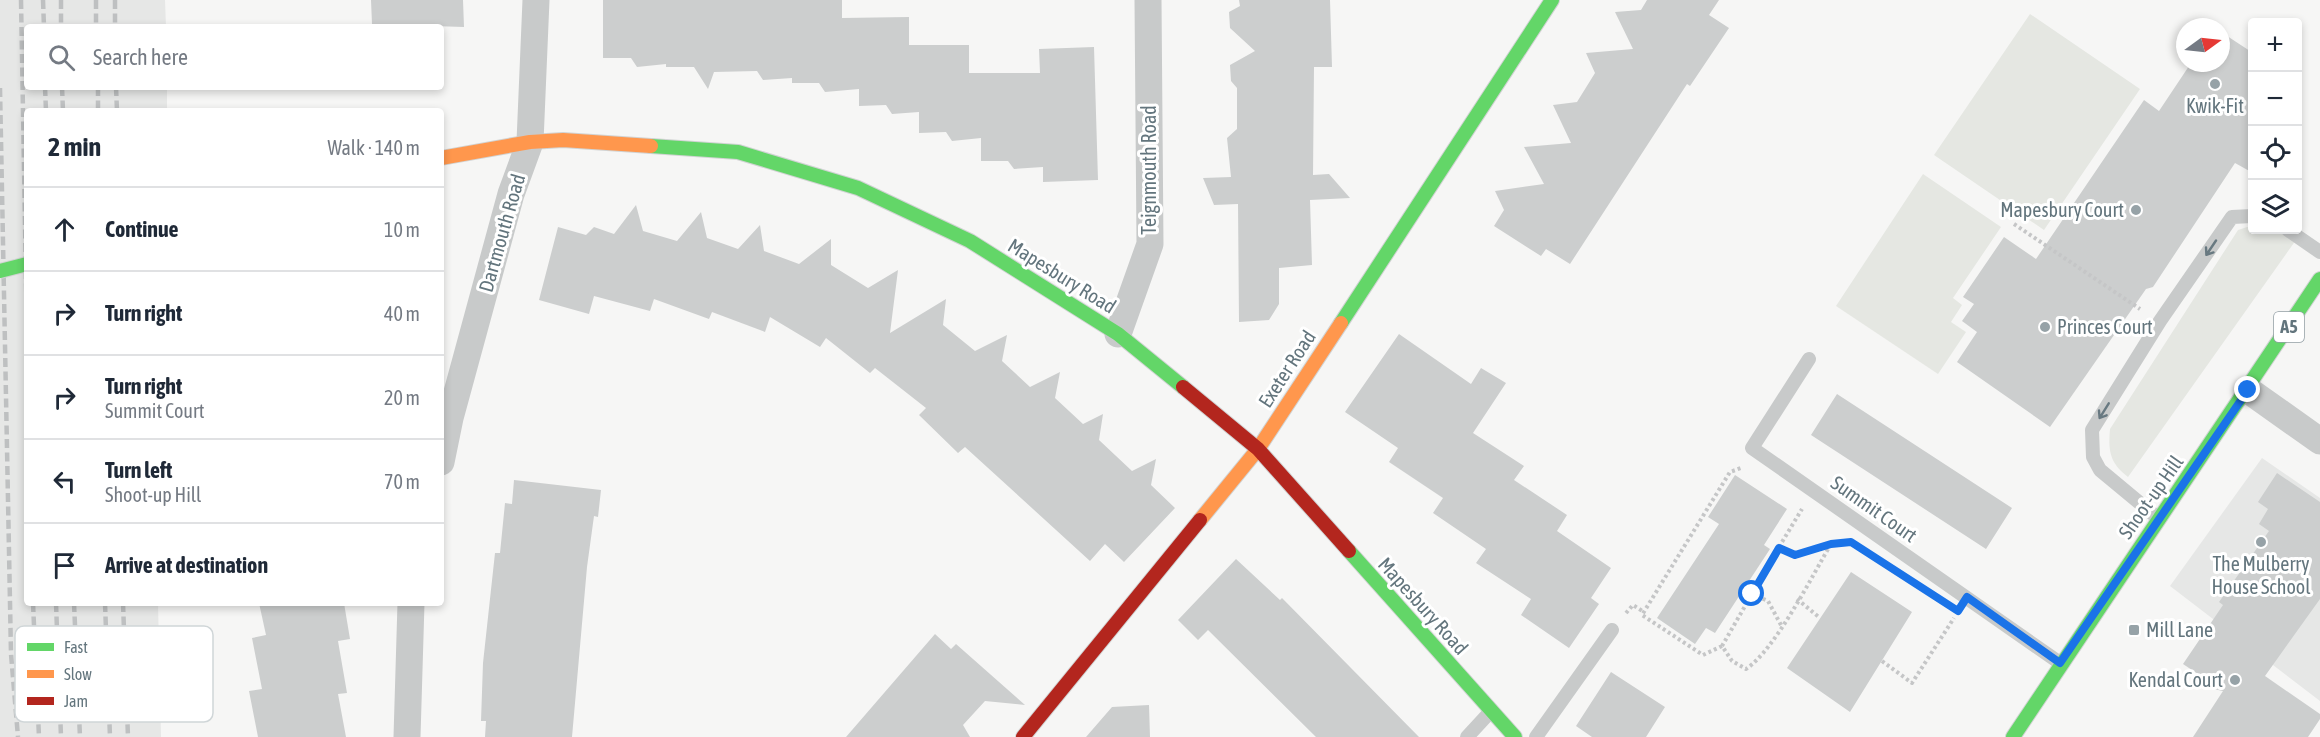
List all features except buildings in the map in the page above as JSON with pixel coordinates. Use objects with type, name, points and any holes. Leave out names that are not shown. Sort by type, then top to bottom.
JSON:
[{"type":"street","name":"Dartmouth Road","points":[[444,447],[511,194],[530,142],[536,0]]},
{"type":"street","name":"Teignmouth Road","points":[[1118,334],[1150,244],[1148,0]]},
{"type":"street","name":"Exeter Road","points":[[1023,737],[1258,449],[1552,0]]},
{"type":"street","name":"Mapesbury Road","points":[[444,157],[530,142],[573,141],[738,152],[858,188],[970,241],[1118,334],[1258,449],[1515,737]]},
{"type":"street","points":[[0,271],[24,265]]},
{"type":"street","name":"Shoot-up Hill","points":[[2013,737],[2060,663],[2248,390],[2320,279]]},
{"type":"street","points":[[2248,390],[2320,441]]},
{"type":"street","points":[[407,737],[411,606]]},
{"type":"lane","points":[[2159,520],[2100,470],[2093,457],[2092,430],[2160,321],[2232,217],[2248,216]]},
{"type":"lane","points":[[2294,234],[2320,252]]},
{"type":"lane","name":"Summit Court","points":[[1809,359],[1752,448],[2060,663]]},
{"type":"lane","points":[[1536,737],[1612,630]]},
{"type":"lane","points":[[1467,737],[1491,711]]},
{"type":"path","points":[[2014,224],[2160,321]]},
{"type":"path","points":[[1751,472],[1742,467],[1730,472],[1642,615],[1703,655],[1722,646],[1804,505]]},
{"type":"path","points":[[1779,548],[1795,555],[1831,544],[1851,542]]},
{"type":"path","points":[[1722,646],[1732,661],[1746,669],[1760,660],[1831,544]]},
{"type":"path","points":[[1752,594],[1768,602],[1781,626]]},
{"type":"path","points":[[1882,662],[1912,683],[1967,597]]},
{"type":"path","points":[[1797,600],[1820,618]]},
{"type":"shaded area","points":[[0,0],[165,0],[166,24],[24,24],[24,90],[167,90],[167,108],[24,108],[24,606],[158,606],[159,626],[15,626],[15,722],[161,722],[161,737],[0,737]]},
{"type":"shaded area","points":[[2030,14],[2140,89],[2044,230],[1934,155]]},
{"type":"shaded area","points":[[1923,174],[2001,227],[1953,298],[1962,305],[1951,322],[1966,332],[1938,374],[1836,306]]},
{"type":"shaded area","points":[[2248,227],[2248,234],[2285,234],[2296,240],[2128,477],[2114,462],[2109,444],[2110,429],[2238,230]]},
{"type":"shaded area","name":"The Mulberry House School","points":[[2262,458],[2320,498],[2320,701],[2170,586]]},
{"type":"railway","points":[[21,0],[24,167]]},
{"type":"railway","points":[[43,0],[44,24]]},
{"type":"railway","points":[[61,0],[61,24]]},
{"type":"railway","points":[[96,0],[96,24]]},
{"type":"railway","points":[[115,0],[115,24]]},
{"type":"railway","points":[[0,88],[11,654],[15,701]]},
{"type":"railway","points":[[45,90],[46,108]]},
{"type":"railway","points":[[62,90],[63,108]]},
{"type":"railway","points":[[98,90],[98,108]]},
{"type":"railway","points":[[116,90],[117,108]]},
{"type":"railway","points":[[33,606],[34,626]]},
{"type":"railway","points":[[56,606],[57,626]]},
{"type":"railway","points":[[74,606],[75,626]]},
{"type":"railway","points":[[105,606],[106,626]]},
{"type":"railway","points":[[123,606],[124,626]]},
{"type":"railway","points":[[17,722],[18,737]]},
{"type":"railway","points":[[38,722],[39,737]]},
{"type":"railway","points":[[60,722],[61,737]]},
{"type":"railway","points":[[79,722],[80,737]]},
{"type":"railway","points":[[109,722],[110,737]]},
{"type":"railway","points":[[127,722],[128,737]]},
{"type":"traffic: fast","points":[[1341,323],[1552,0]]},
{"type":"traffic: fast","points":[[651,146],[738,152],[858,188],[970,241],[1118,334],[1183,387]]},
{"type":"traffic: fast","points":[[0,271],[24,265]]},
{"type":"traffic: fast","points":[[2013,737],[2320,279]]},
{"type":"traffic: fast","points":[[1349,551],[1515,737]]},
{"type":"traffic: slow","points":[[444,157],[530,142],[563,140],[651,146]]},
{"type":"traffic: slow","points":[[1200,520],[1258,449],[1341,323]]},
{"type":"traffic: jam","points":[[1183,387],[1258,449],[1349,551]]},
{"type":"traffic: jam","points":[[1023,737],[1200,520]]},
{"type":"place","name":"Kwik-Fit","points":[[2215,84]]},
{"type":"place","name":"Mapesbury Court","points":[[2136,210]]},
{"type":"place","name":"Princes Court","points":[[2045,327]]},
{"type":"place","name":"The Mulberry House School","points":[[2261,542]]},
{"type":"place","name":"Mill Lane","points":[[2134,630]]},
{"type":"place","name":"Kendal Court","points":[[2235,680]]},
{"type":"route","points":[[1752,594],[1779,548],[1795,555],[1831,544],[1851,542],[1958,611],[1967,597],[2060,663],[2248,390]]}]
